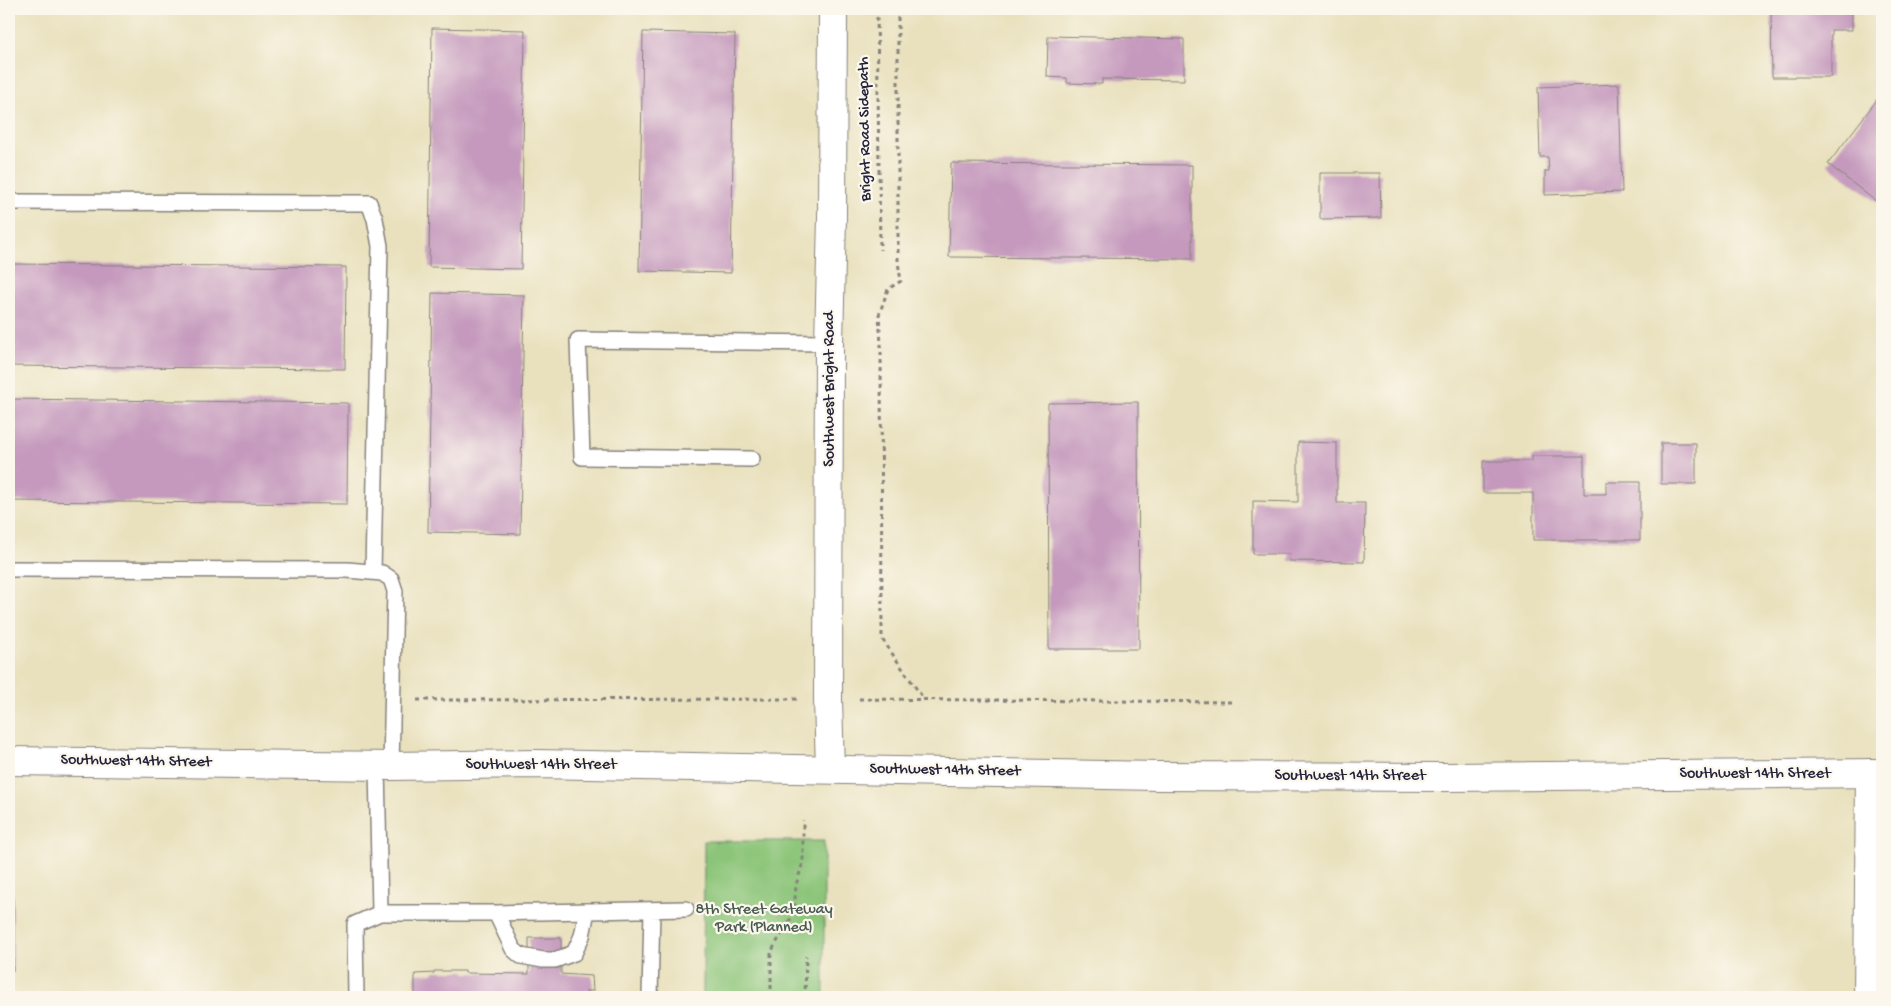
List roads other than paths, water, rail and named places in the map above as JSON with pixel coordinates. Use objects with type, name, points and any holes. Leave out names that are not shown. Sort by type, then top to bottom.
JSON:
[{"type":"main road","name":"Southwest Bright Road","points":[[830,769],[828,699],[829,343],[833,9]]},
{"type":"main road","name":"Southwest 14th Street","points":[[9,761],[384,766],[536,764],[1158,776],[1447,777],[1876,773]]},
{"type":"main road","points":[[1868,997],[1876,773]]},
{"type":"lane","points":[[9,202],[370,204],[380,246],[373,572]]},
{"type":"lane","points":[[752,459],[582,458],[578,340],[829,343]]},
{"type":"lane","points":[[9,569],[337,570],[382,573],[391,579],[395,591],[394,700],[384,766],[380,913]]},
{"type":"lane","points":[[356,997],[355,924],[380,913],[496,913],[686,909]]},
{"type":"lane","points":[[650,997],[652,910]]},
{"type":"lane","points":[[496,913],[513,949],[521,956],[555,960],[574,952],[582,936],[587,911]]},
{"type":"park label","name":"8th Street Gateway Park (Planned)","points":[[764,919]]}]
